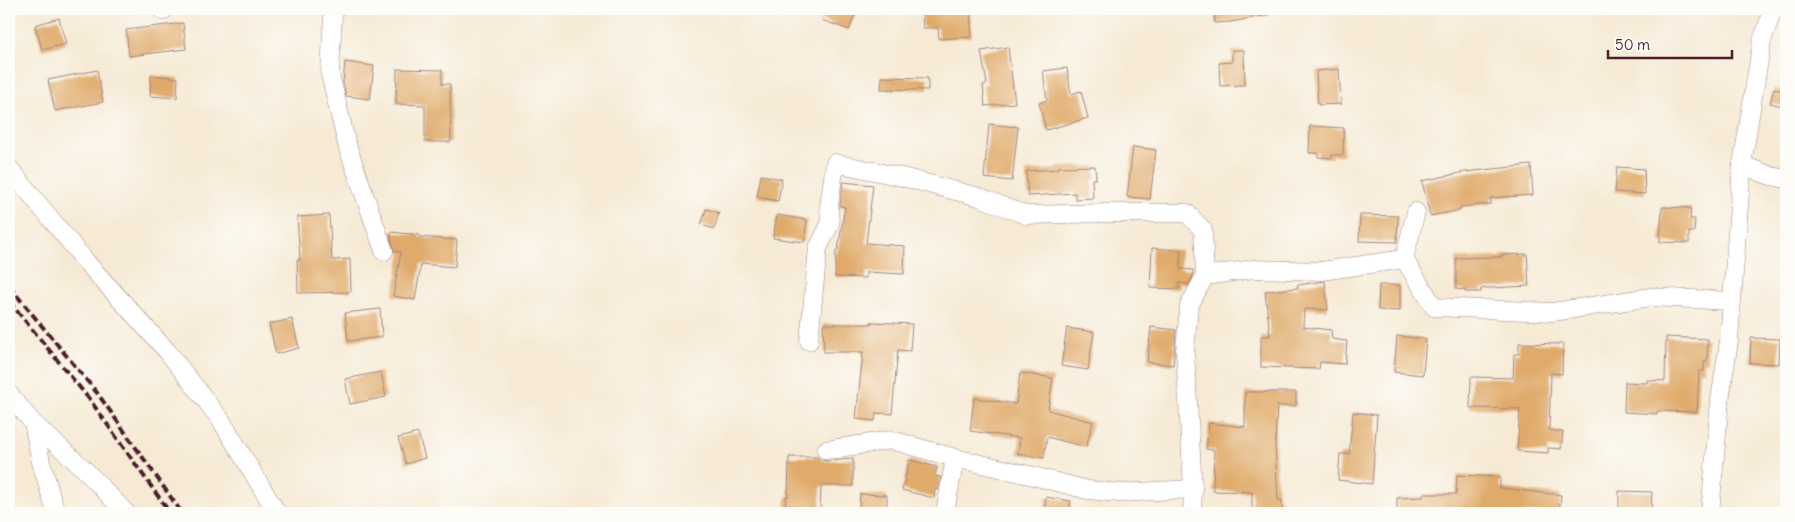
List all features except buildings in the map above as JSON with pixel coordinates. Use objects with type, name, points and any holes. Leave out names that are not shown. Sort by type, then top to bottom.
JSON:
[{"type":"street","points":[[332,9],[330,74],[347,145],[384,251]]},
{"type":"street","points":[[1710,513],[1729,341],[1742,165],[1762,41],[1773,9]]},
{"type":"street","points":[[809,341],[818,248],[830,224],[829,206],[835,163],[979,196],[1026,215],[1187,213],[1203,230],[1205,276],[1189,306],[1185,351],[1192,513]]},
{"type":"street","points":[[1742,165],[1771,176],[1786,179]]},
{"type":"street","points":[[9,168],[87,263],[167,351],[221,420],[277,513]]},
{"type":"street","points":[[1416,212],[1404,260],[1434,307],[1553,312],[1651,297],[1731,301]]},
{"type":"street","points":[[1205,276],[1253,269],[1322,271],[1404,260]]},
{"type":"street","points":[[9,394],[33,423],[83,468],[126,513]]},
{"type":"street","points":[[33,423],[41,462],[56,513]]},
{"type":"street","points":[[826,450],[892,440],[955,458],[1088,490],[1119,493],[1192,489]]},
{"type":"street","points":[[946,513],[955,458]]},
{"type":"railway","points":[[9,286],[98,394],[182,513]]},
{"type":"railway","points":[[9,301],[90,400],[170,513]]}]
